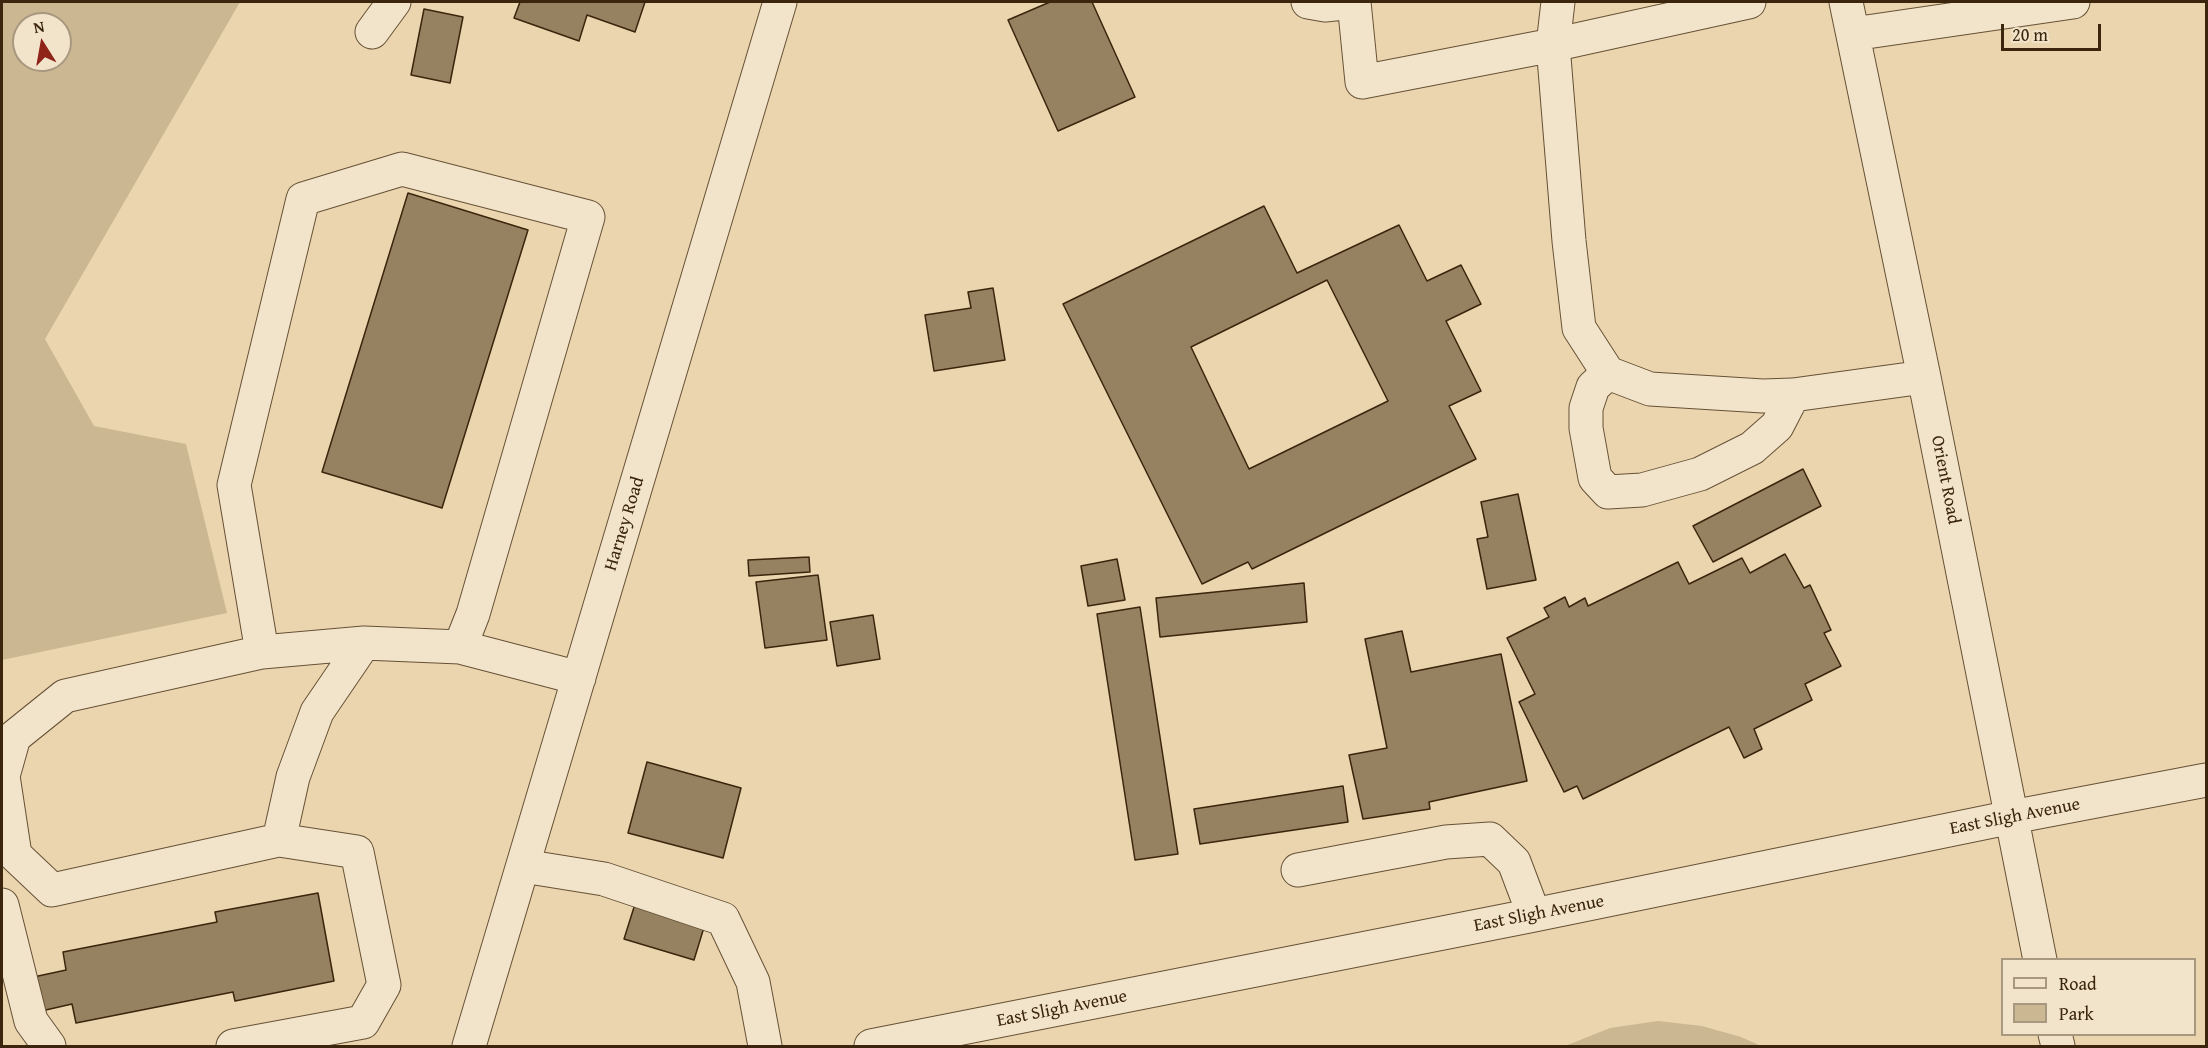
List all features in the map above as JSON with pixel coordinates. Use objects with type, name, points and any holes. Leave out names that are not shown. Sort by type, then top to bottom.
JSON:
[{"type":"street","points":[[372,32],[394,2]]},
{"type":"street","name":"Harney Road","points":[[469,1047],[780,2]]},
{"type":"street","points":[[1308,2],[1325,5],[1353,2],[1362,82],[1553,45],[1749,2]]},
{"type":"street","points":[[1558,2],[1553,45],[1569,241],[1579,328],[1608,373],[1650,389],[1763,396],[1793,395],[1924,377]]},
{"type":"street","name":"Orient Road","points":[[1846,2],[1924,377],[2040,958]]},
{"type":"street","points":[[1853,34],[2073,2]]},
{"type":"street","points":[[262,652],[234,485],[303,199],[402,169],[588,217],[473,614],[460,647]]},
{"type":"street","points":[[1608,373],[1593,387],[1586,408],[1586,428],[1595,478],[1608,492],[1642,490],[1700,474],[1752,448],[1777,426],[1793,395]]},
{"type":"street","points":[[2,892],[15,855],[3,776],[14,737],[66,696],[262,652],[364,643],[460,647],[579,678]]},
{"type":"street","points":[[279,840],[293,777],[317,712],[364,643]]},
{"type":"street","name":"East Sligh Avenue","points":[[871,1047],[2206,780]]},
{"type":"street","points":[[1298,870],[1446,842],[1490,839],[1514,862],[1534,915]]},
{"type":"street","points":[[15,855],[52,890],[279,840],[357,852],[384,985],[363,1022],[233,1047]]},
{"type":"street","points":[[523,866],[604,879],[723,919],[753,982],[765,1047]]},
{"type":"street","points":[[2,905],[31,1020],[49,1047]]},
{"type":"green space","points":[[2,2],[240,2],[45,339],[94,426],[186,444],[227,613],[2,660]]},
{"type":"green space","points":[[1658,1021],[1702,1026],[1741,1037],[1761,1046],[1565,1046],[1610,1028]]},
{"type":"building","points":[[520,2],[645,2],[635,32],[587,15],[579,41],[514,18]]},
{"type":"building","points":[[1050,2],[1092,2],[1135,97],[1058,131],[1008,20]]},
{"type":"building","points":[[424,9],[463,17],[450,83],[411,75]]},
{"type":"building","points":[[408,193],[528,230],[442,508],[322,472]]},
{"type":"building","points":[[1264,206],[1297,273],[1399,225],[1427,281],[1461,265],[1481,304],[1446,321],[1481,391],[1449,406],[1476,459],[1252,569],[1248,562],[1202,584],[1063,304]],"holes":[[[1327,280],[1388,401],[1249,469],[1191,347]]]},
{"type":"building","points":[[993,288],[1005,360],[934,371],[925,315],[971,308],[968,292]]},
{"type":"building","points":[[1803,469],[1821,506],[1713,562],[1693,526]]},
{"type":"building","points":[[1518,494],[1536,580],[1487,589],[1477,539],[1488,537],[1481,502]]},
{"type":"building","points":[[1785,554],[1804,588],[1810,585],[1831,630],[1824,633],[1841,666],[1805,684],[1812,700],[1754,729],[1762,749],[1744,758],[1729,727],[1583,799],[1577,786],[1564,792],[1519,702],[1535,694],[1507,638],[1549,617],[1544,608],[1565,597],[1569,607],[1585,598],[1588,606],[1678,562],[1689,584],[1742,558],[1750,573]]},
{"type":"building","points":[[809,557],[810,572],[749,576],[748,560]]},
{"type":"building","points":[[1117,559],[1125,600],[1088,606],[1081,566]]},
{"type":"building","points":[[818,575],[827,640],[765,648],[756,582]]},
{"type":"building","points":[[1304,583],[1307,622],[1160,637],[1156,598]]},
{"type":"building","points":[[1140,607],[1178,854],[1135,860],[1097,614]]},
{"type":"building","points":[[873,615],[880,659],[837,666],[830,622]]},
{"type":"building","points":[[1402,631],[1411,672],[1501,654],[1527,781],[1429,802],[1430,809],[1363,819],[1349,755],[1387,748],[1365,639]]},
{"type":"building","points":[[647,762],[741,788],[723,858],[628,833]]},
{"type":"building","points":[[1343,786],[1348,822],[1200,844],[1194,809]]},
{"type":"building","points":[[318,893],[334,981],[235,1001],[233,992],[76,1023],[72,1004],[37,1012],[29,978],[66,970],[63,952],[217,922],[215,912]]},
{"type":"building","points":[[635,904],[705,924],[694,960],[624,939]]}]
